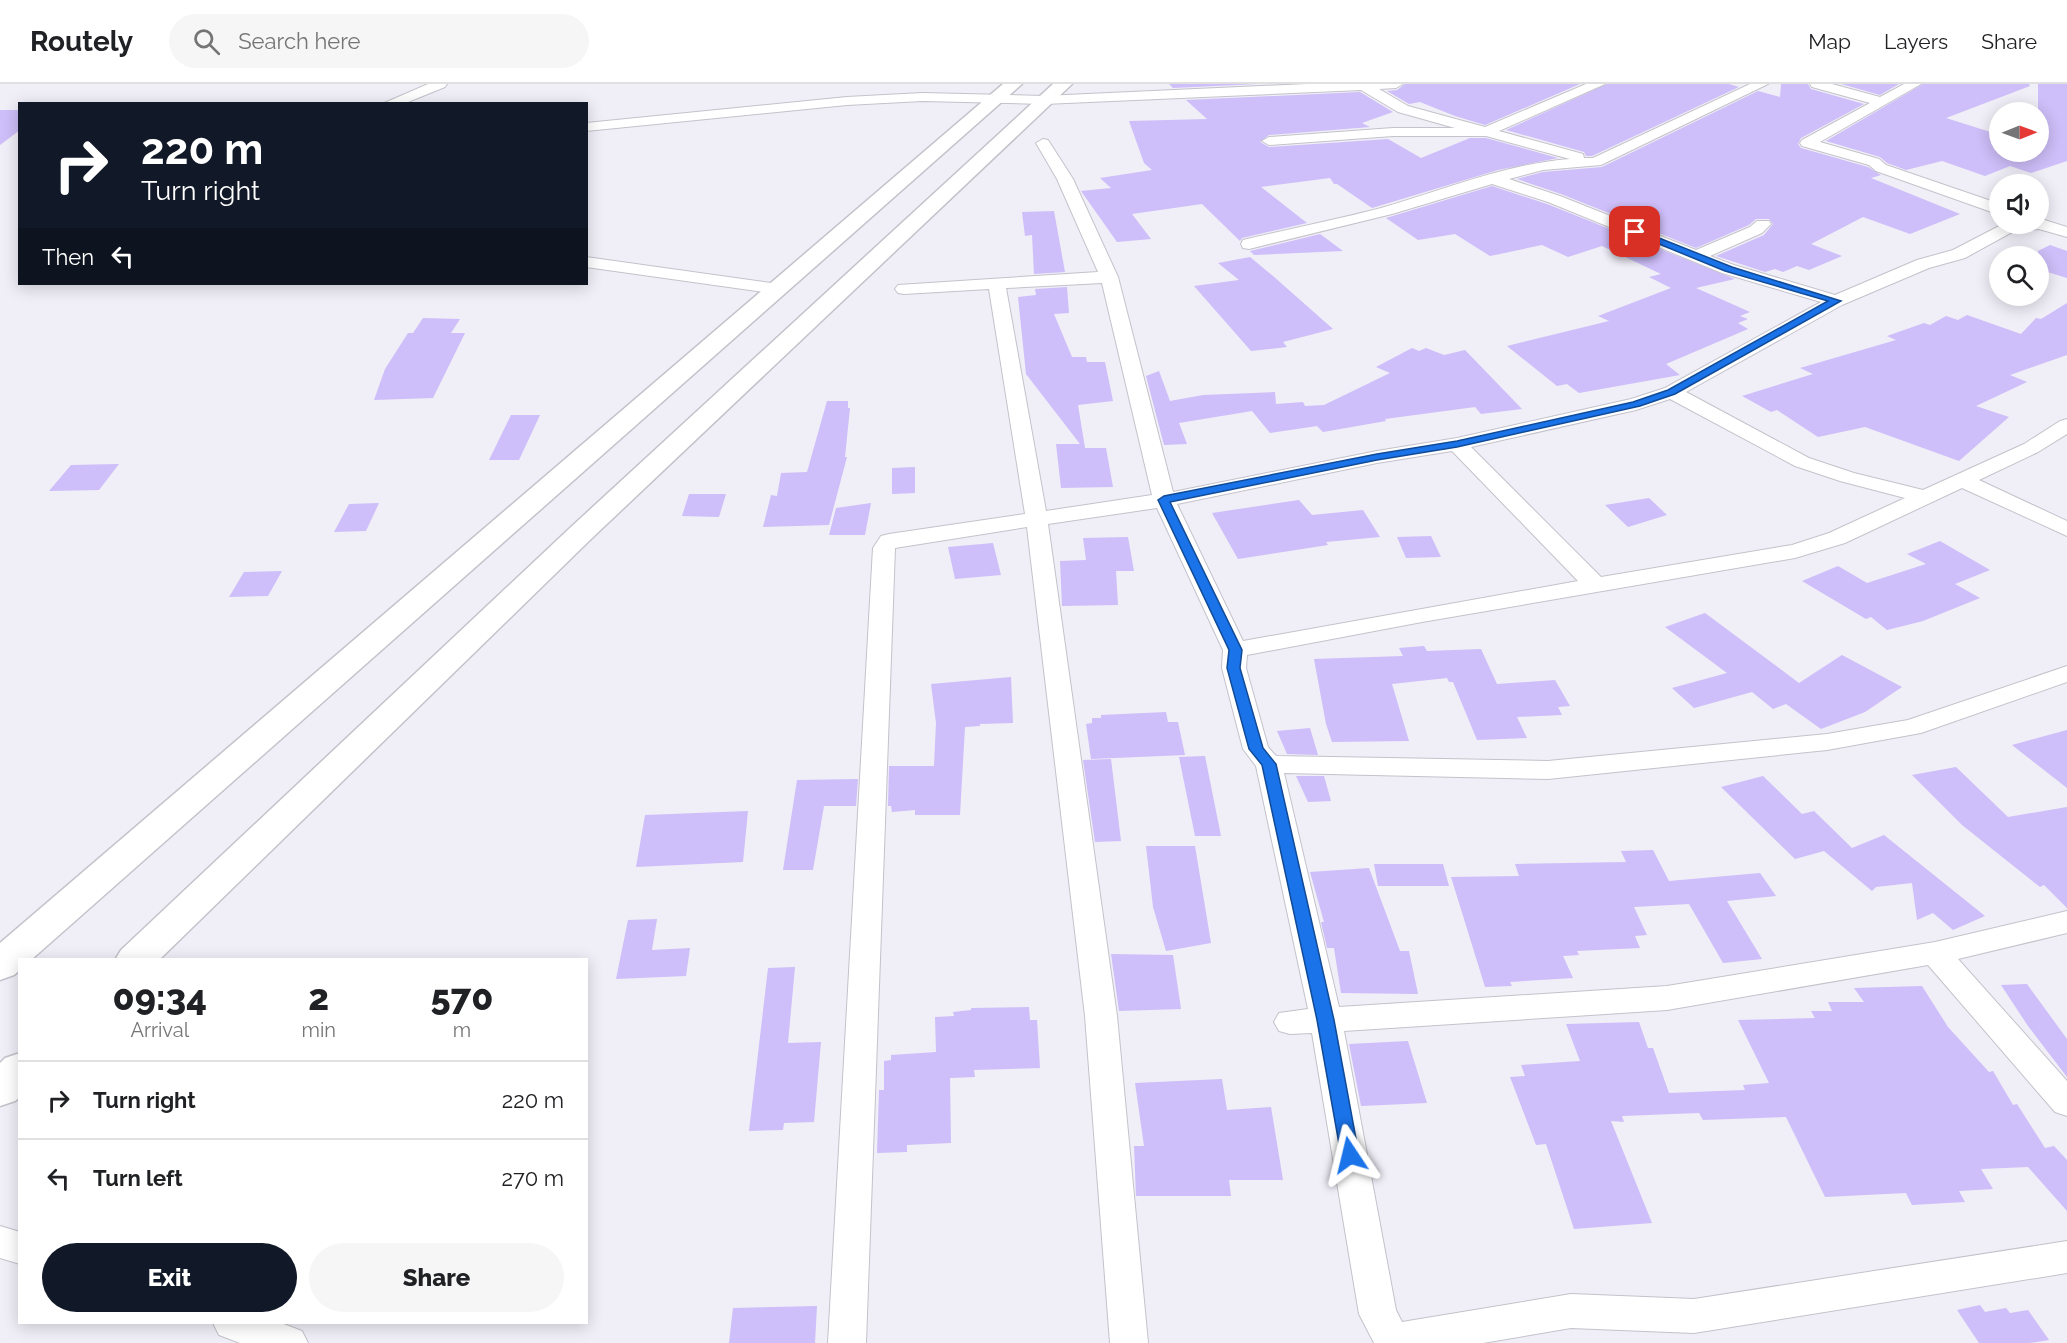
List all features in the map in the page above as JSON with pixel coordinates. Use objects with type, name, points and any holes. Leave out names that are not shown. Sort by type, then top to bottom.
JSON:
[{"type":"street","points":[[394,102],[440,84]]},
{"type":"street","points":[[588,127],[713,116],[847,100],[1004,91],[1053,92],[1396,84]]},
{"type":"street","points":[[1269,141],[1393,132],[1485,132],[1598,84]]},
{"type":"street","points":[[1249,244],[1386,211],[1492,178],[1543,166],[1596,162],[1761,84]]},
{"type":"street","points":[[1817,84],[1882,102]]},
{"type":"street","points":[[1914,84],[1807,143],[1874,162],[1881,168],[1989,206]]},
{"type":"street","points":[[1363,85],[1403,108],[1596,162]]},
{"type":"street","points":[[0,965],[1004,91]]},
{"type":"street","points":[[137,958],[581,533],[1053,92]]},
{"type":"street","points":[[1043,143],[1065,178],[1109,277],[1164,500],[1235,650],[1234,668],[1256,749],[1269,764],[1326,1020],[1378,1314],[1394,1342],[1571,1311],[1694,1316],[2067,1257]]},
{"type":"street","points":[[1492,178],[1554,199],[1728,269],[1836,301]]},
{"type":"street","points":[[1696,256],[1756,230],[1763,224]]},
{"type":"street","points":[[2049,226],[2067,232]]},
{"type":"street","points":[[847,1343],[884,549],[889,541],[1164,500],[1377,457],[1457,444],[1636,404],[1672,392],[1836,301],[1923,264],[1959,254],[1995,234]]},
{"type":"street","points":[[588,262],[778,289]]},
{"type":"street","points":[[904,290],[1109,277]]},
{"type":"street","points":[[997,284],[1037,520],[1101,1016],[1129,1343]]},
{"type":"street","points":[[1672,392],[1802,462],[1847,477],[1925,497]]},
{"type":"street","points":[[1235,650],[1795,551],[1837,538],[2031,448],[2067,425]]},
{"type":"street","points":[[1457,444],[1596,586]]},
{"type":"street","points":[[1961,480],[2067,529]]},
{"type":"street","points":[[1269,764],[1548,770],[1805,745],[1912,727],[2067,674]]},
{"type":"street","points":[[1290,1022],[1667,998],[1935,953],[2067,922]]},
{"type":"street","points":[[1935,953],[2067,1103]]},
{"type":"street","points":[[0,1089],[18,1072]]},
{"type":"street","points":[[0,1242],[18,1247]]},
{"type":"street","points":[[235,1324],[289,1343]]},
{"type":"building","points":[[1169,84],[1258,84],[1173,88]]},
{"type":"building","points":[[1405,84],[1580,84],[1485,125],[1420,102],[1409,104],[1387,91],[1397,90]]},
{"type":"building","points":[[1607,84],[1729,84],[1739,87],[1592,156],[1506,130]]},
{"type":"building","points":[[1781,84],[1808,84],[1811,89],[1864,104],[1801,138],[1798,144],[1801,148],[1868,167],[1881,175],[1871,178],[1960,214],[1910,234],[1863,217],[1811,244],[1842,256],[1809,270],[1797,266],[1783,272],[1775,269],[1765,272],[1716,256],[1764,235],[1773,224],[1769,219],[1756,219],[1749,225],[1696,248],[1561,194],[1517,179],[1543,172],[1602,167],[1758,91],[1780,97]]},
{"type":"building","points":[[1841,84],[1899,84],[1880,95]]},
{"type":"building","points":[[1923,84],[2029,84],[2030,86],[1946,118],[1989,132],[1989,162],[2049,162],[2049,102],[2038,102],[2038,84],[2067,84],[2067,161],[2031,173],[2010,166],[1985,176],[1942,161],[1906,170],[1887,163],[1880,157],[1826,141]]},
{"type":"building","points":[[1360,92],[1393,112],[1362,123],[1370,127],[1269,135],[1260,142],[1269,147],[1388,139],[1421,158],[1470,138],[1486,138],[1558,158],[1498,170],[1372,208],[1334,184],[1330,178],[1261,187],[1307,223],[1242,238],[1240,241],[1202,204],[1132,214],[1151,239],[1117,242],[1081,191],[1111,188],[1100,178],[1152,170],[1144,163],[1129,121],[1207,119],[1186,100]]},
{"type":"building","points":[[0,110],[18,110],[18,132],[0,145]]},
{"type":"building","points":[[1492,186],[1547,204],[1735,279],[1696,288],[1750,312],[1740,316],[1748,319],[1738,323],[1748,329],[1666,364],[1680,375],[1579,393],[1567,384],[1557,386],[1507,346],[1609,321],[1598,316],[1671,288],[1649,277],[1661,274],[1602,246],[1568,257],[1542,245],[1490,256],[1455,234],[1418,240],[1386,218]]},
{"type":"building","points":[[1054,211],[1065,272],[1034,274],[1032,235],[1025,236],[1022,212]]},
{"type":"building","points":[[1320,234],[1343,251],[1254,255],[1250,251]]},
{"type":"building","points":[[2048,246],[2067,251],[2067,278],[2049,272]]},
{"type":"building","points":[[1250,257],[1333,329],[1283,342],[1287,347],[1251,351],[1194,286],[1239,280],[1218,263]]},
{"type":"building","points":[[1067,287],[1069,313],[1054,314],[1072,357],[1086,357],[1087,362],[1105,362],[1113,401],[1078,405],[1085,448],[1106,448],[1113,487],[1061,488],[1056,444],[1080,444],[1026,374],[1018,297],[1036,295],[1035,289]]},
{"type":"building","points":[[2067,303],[2067,355],[2010,375],[2027,382],[1976,406],[2009,417],[1959,461],[1865,427],[1818,437],[1777,410],[1771,412],[1742,396],[1813,374],[1800,368],[1896,340],[1887,336],[1924,323],[1930,325],[1946,316],[1958,320],[1967,315],[2021,334],[2036,318],[2041,319]]},
{"type":"building","points":[[423,318],[460,319],[451,333],[465,333],[433,398],[374,400],[385,369],[408,333],[413,333]]},
{"type":"building","points":[[1412,348],[1419,351],[1426,348],[1444,355],[1465,350],[1522,409],[1481,414],[1475,407],[1385,419],[1386,421],[1323,432],[1317,426],[1270,433],[1252,411],[1179,423],[1187,444],[1164,445],[1146,376],[1159,371],[1170,401],[1203,395],[1275,392],[1276,404],[1303,402],[1305,406],[1324,405],[1390,373],[1376,367]]},
{"type":"building","points":[[827,401],[848,401],[848,408],[850,408],[845,457],[847,457],[829,525],[763,527],[771,495],[777,496],[781,473],[807,472]]},
{"type":"building","points":[[511,415],[540,415],[519,460],[489,460]]},
{"type":"building","points":[[119,464],[99,490],[49,491],[71,465]]},
{"type":"building","points":[[915,467],[915,493],[892,494],[892,468]]},
{"type":"building","points":[[689,494],[726,494],[719,517],[682,516]]},
{"type":"building","points":[[1649,498],[1667,515],[1628,527],[1605,505]]},
{"type":"building","points":[[1299,500],[1312,515],[1363,510],[1380,537],[1326,542],[1328,545],[1238,559],[1212,513]]},
{"type":"building","points":[[379,503],[366,531],[334,532],[349,504]]},
{"type":"building","points":[[871,503],[865,535],[829,535],[836,508]]},
{"type":"building","points":[[1431,536],[1441,557],[1406,558],[1397,537]]},
{"type":"building","points":[[1128,537],[1134,571],[1116,571],[1118,605],[1062,606],[1060,561],[1086,560],[1083,538]]},
{"type":"building","points":[[1940,541],[1990,570],[1955,584],[1980,598],[1923,621],[1887,630],[1871,617],[1866,619],[1802,581],[1838,566],[1867,583],[1926,564],[1907,554]]},
{"type":"building","points":[[993,543],[1001,575],[955,579],[948,547]]},
{"type":"building","points":[[282,571],[268,596],[229,597],[244,572]]},
{"type":"building","points":[[1705,613],[1799,683],[1842,655],[1902,687],[1865,712],[1821,729],[1786,704],[1773,709],[1752,692],[1694,708],[1672,688],[1727,673],[1665,627]]},
{"type":"building","points":[[1424,646],[1427,651],[1481,649],[1497,684],[1555,680],[1570,706],[1558,707],[1562,715],[1517,717],[1527,738],[1477,740],[1453,682],[1449,682],[1447,678],[1392,684],[1409,741],[1332,742],[1326,724],[1314,659],[1403,656],[1399,648]]},
{"type":"building","points":[[1011,677],[1013,723],[965,727],[960,815],[915,815],[915,810],[892,812],[891,806],[888,806],[889,766],[934,766],[936,723],[931,684]]},
{"type":"building","points":[[1166,712],[1168,722],[1178,722],[1185,755],[1091,759],[1086,724],[1092,723],[1092,718],[1101,718],[1101,715]]},
{"type":"building","points":[[1310,728],[1318,755],[1287,754],[1277,731]]},
{"type":"building","points":[[2067,730],[2067,788],[2012,745]]},
{"type":"building","points":[[1205,756],[1221,836],[1195,836],[1179,757]]},
{"type":"building","points":[[1111,759],[1121,841],[1095,842],[1083,760]]},
{"type":"building","points":[[1956,767],[2008,817],[2067,807],[2067,908],[2044,885],[2040,887],[1962,825],[1912,775]]},
{"type":"building","points":[[1296,776],[1324,776],[1331,801],[1308,802]]},
{"type":"building","points":[[1763,776],[1802,814],[1814,811],[1852,848],[1884,835],[1985,916],[1953,930],[1933,913],[1917,920],[1912,883],[1876,887],[1872,891],[1824,851],[1795,859],[1721,787]]},
{"type":"building","points":[[858,779],[856,806],[824,806],[813,870],[783,870],[797,780]]},
{"type":"building","points":[[748,811],[743,862],[636,867],[645,815]]},
{"type":"building","points":[[1146,846],[1195,846],[1211,943],[1166,951],[1153,907]]},
{"type":"building","points":[[1653,850],[1669,881],[1760,873],[1776,896],[1727,901],[1762,959],[1723,963],[1689,904],[1634,907],[1647,935],[1635,936],[1640,948],[1577,951],[1579,955],[1563,956],[1573,978],[1510,982],[1512,986],[1485,987],[1451,877],[1519,876],[1515,864],[1626,862],[1621,851]]},
{"type":"building","points":[[1374,864],[1443,864],[1449,886],[1378,886]]},
{"type":"building","points":[[1369,868],[1400,951],[1409,951],[1418,994],[1341,993],[1334,948],[1327,948],[1321,922],[1324,922],[1310,872]]},
{"type":"building","points":[[657,919],[652,950],[690,948],[686,976],[616,979],[628,920]]},
{"type":"building","points":[[1111,954],[1173,955],[1181,1009],[1119,1011]]},
{"type":"building","points":[[795,967],[788,1043],[821,1042],[814,1122],[784,1123],[783,1130],[749,1131],[768,968]]},
{"type":"building","points":[[2027,984],[2067,1039],[2067,1077],[2028,1026],[2001,985]]},
{"type":"building","points":[[1922,986],[1948,1027],[1989,1072],[1993,1071],[2013,1105],[2017,1104],[2045,1148],[2054,1146],[2067,1160],[2067,1211],[2028,1167],[1981,1169],[1993,1189],[1959,1191],[1965,1202],[1912,1205],[1906,1193],[1825,1197],[1786,1117],[1703,1120],[1699,1113],[1622,1116],[1624,1122],[1611,1121],[1652,1223],[1574,1229],[1546,1144],[1536,1145],[1510,1077],[1525,1076],[1521,1065],[1580,1061],[1566,1024],[1639,1022],[1648,1048],[1653,1048],[1669,1093],[1745,1090],[1743,1085],[1769,1083],[1738,1020],[1815,1018],[1811,1011],[1832,1011],[1828,1002],[1864,1002],[1854,988]]},
{"type":"building","points":[[1029,1007],[1030,1020],[1037,1020],[1040,1068],[974,1070],[975,1077],[950,1078],[951,1143],[907,1145],[907,1152],[877,1153],[879,1090],[884,1090],[884,1061],[891,1060],[891,1055],[936,1052],[935,1017],[954,1016],[953,1012],[971,1010],[971,1008]]},
{"type":"building","points":[[1408,1041],[1427,1103],[1361,1106],[1349,1044]]},
{"type":"building","points":[[1222,1079],[1227,1110],[1271,1107],[1283,1180],[1229,1180],[1231,1196],[1136,1196],[1134,1146],[1144,1146],[1135,1083]]},
{"type":"building","points":[[1980,1305],[1985,1312],[2006,1308],[2010,1313],[2028,1310],[2049,1340],[2030,1343],[1979,1343],[1957,1310]]},
{"type":"building","points":[[817,1306],[815,1343],[729,1343],[733,1308]]},
{"type":"route","points":[[1350,1155],[1326,1020],[1269,764],[1256,749],[1234,668],[1235,650],[1164,500],[1377,457],[1457,444],[1636,404],[1672,392],[1836,301],[1728,269],[1635,232]]}]
